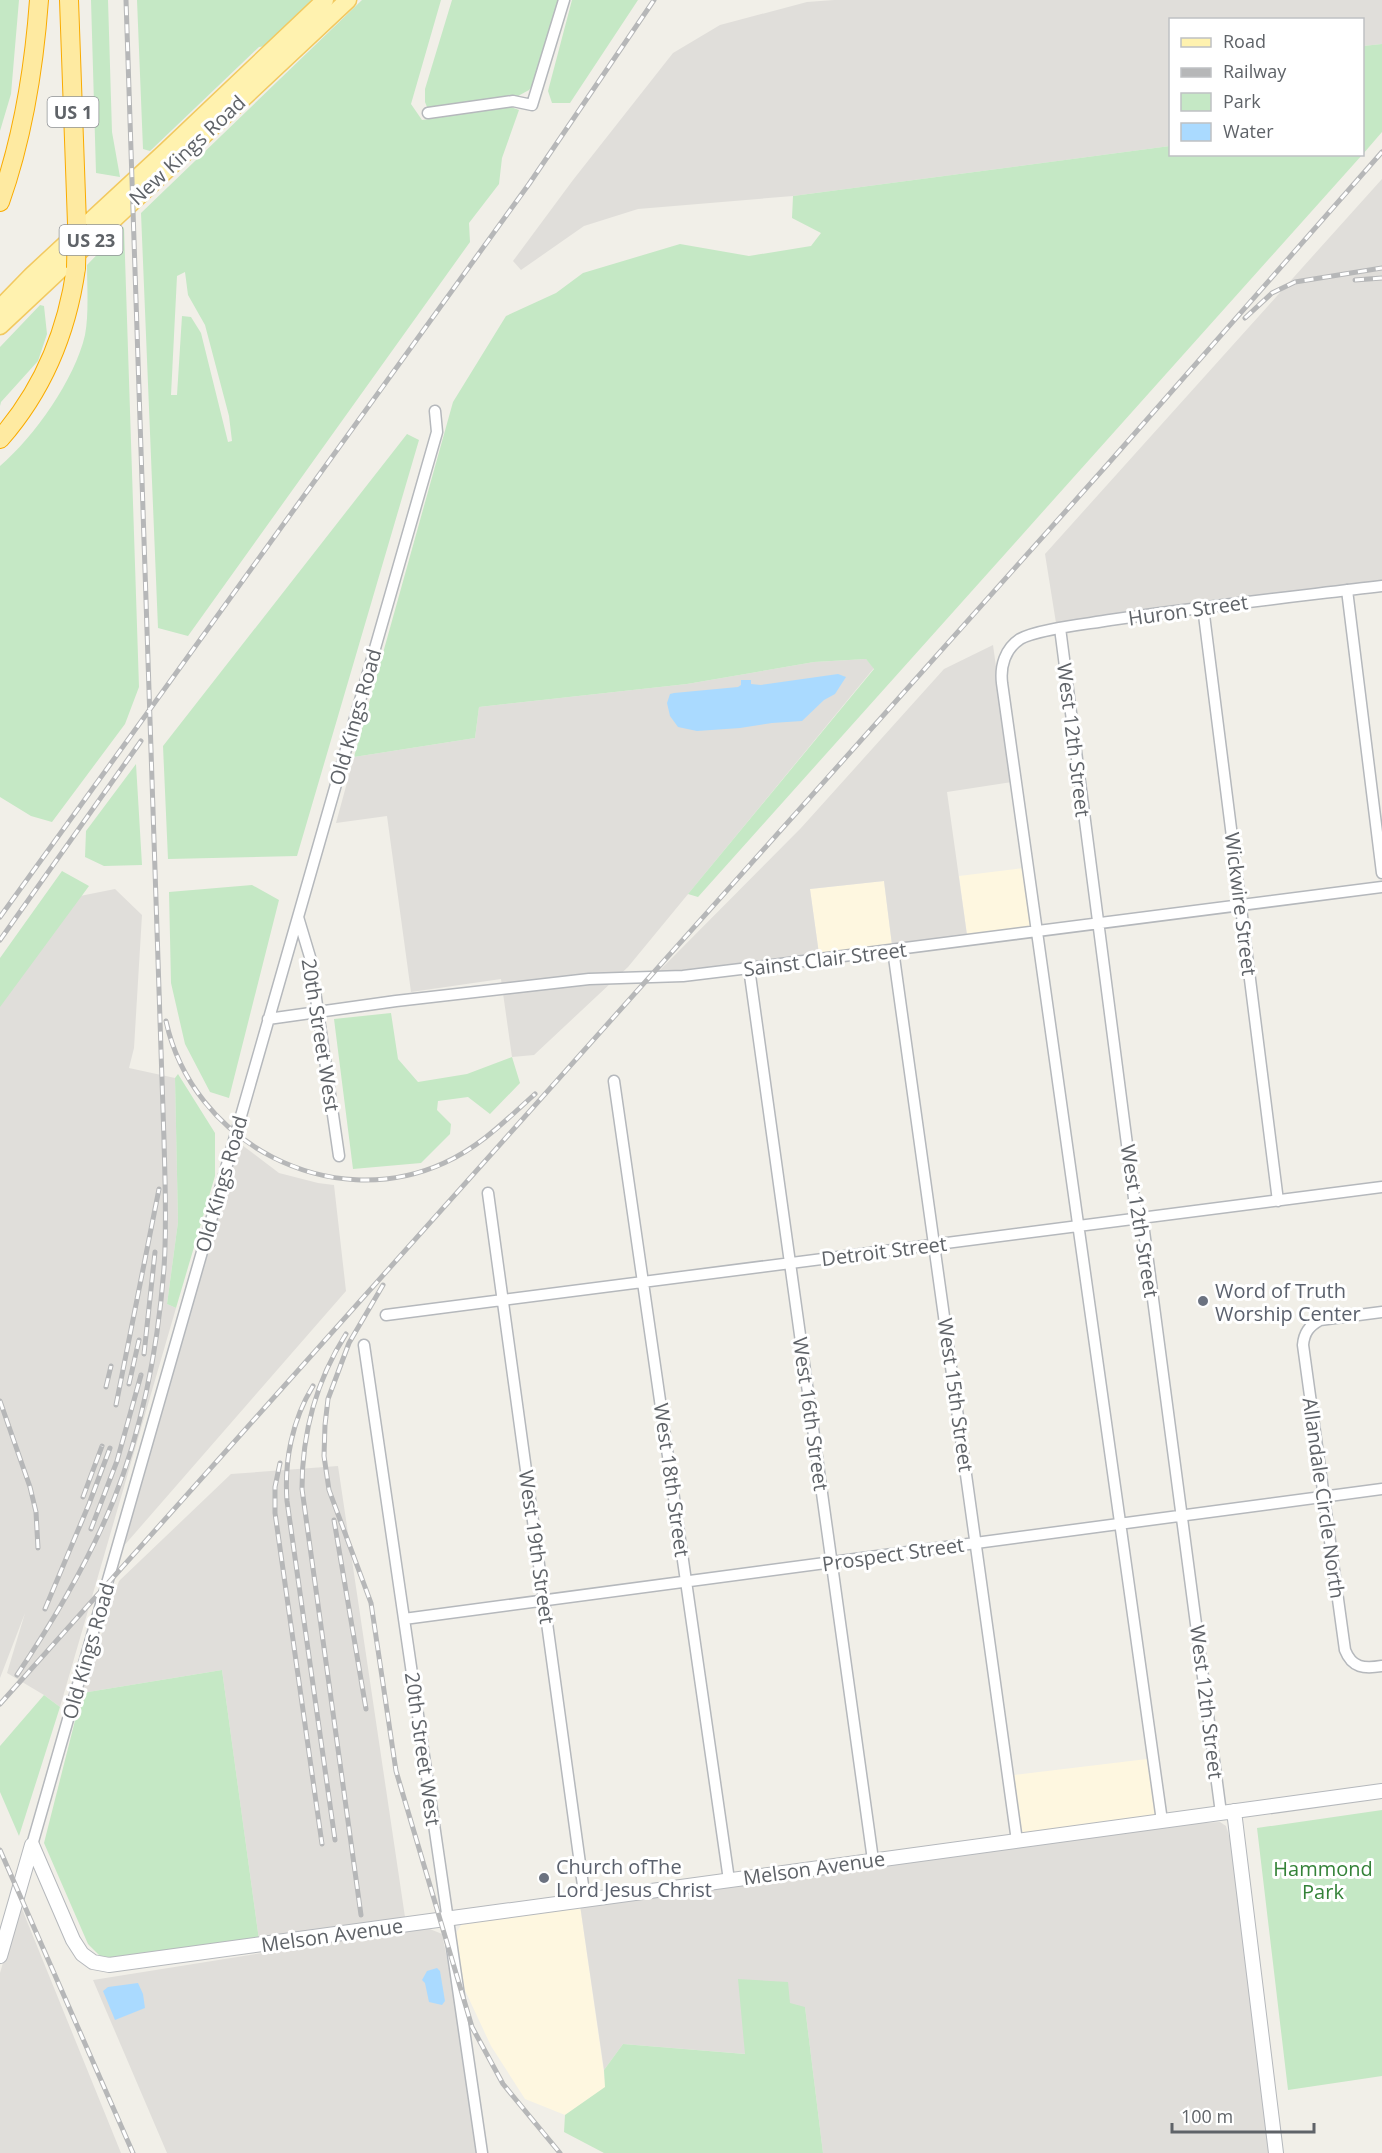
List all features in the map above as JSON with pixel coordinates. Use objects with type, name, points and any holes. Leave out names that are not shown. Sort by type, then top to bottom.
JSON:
[{"type":"highway","name":"US 1","points":[[0,202],[16,149],[29,88],[39,0]]},
{"type":"highway","name":"US 1","points":[[0,439],[34,394],[46,372],[66,318],[76,268],[77,224],[69,0]]},
{"type":"main road","name":"New Kings Road","points":[[0,326],[325,0]]},
{"type":"main road","name":"New Kings Road","points":[[0,308],[31,276],[348,0]]},
{"type":"street","points":[[428,113],[513,102],[532,105],[564,0]]},
{"type":"street","name":"Old Kings Road","points":[[0,1956],[437,432],[435,411]]},
{"type":"street","name":"Huron Street","points":[[1036,932],[1002,678],[1005,657],[1010,647],[1022,638],[1060,628],[1203,607],[1382,586]]},
{"type":"street","points":[[1347,590],[1382,873]]},
{"type":"street","name":"Wickwire Street","points":[[1203,607],[1278,1201]]},
{"type":"street","name":"West 12th Street","points":[[1060,628],[1135,1206],[1145,1242],[1276,2153]]},
{"type":"street","name":"Sainst Clair Street","points":[[268,1019],[589,979],[665,977],[749,968],[1382,887]]},
{"type":"street","name":"20th Street West","points":[[297,916],[310,957],[339,1156]]},
{"type":"street","points":[[1036,932],[1162,1821]]},
{"type":"street","name":"West 15th Street","points":[[893,950],[1017,1841]]},
{"type":"street","name":"West 16th Street","points":[[749,968],[873,1860]]},
{"type":"street","name":"West 18th Street","points":[[614,1081],[729,1880]]},
{"type":"street","name":"Detroit Street","points":[[386,1315],[1382,1187]]},
{"type":"street","name":"West 19th Street","points":[[488,1193],[585,1900]]},
{"type":"street","name":"Allandale Circle North","points":[[1382,1312],[1320,1320],[1307,1330],[1303,1345],[1345,1650],[1354,1664],[1369,1668],[1382,1666]]},
{"type":"street","name":"20th Street West","points":[[364,1345],[482,2153]]},
{"type":"street","name":"Prospect Street","points":[[404,1619],[1382,1489]]},
{"type":"street","name":"Melson Avenue","points":[[32,1845],[73,1940],[82,1954],[93,1962],[109,1965],[1382,1791]]},
{"type":"shaded area","points":[[834,0],[1382,0],[1382,44],[1364,46],[1364,18],[1169,18],[1169,146],[793,196],[638,209],[584,226],[521,270],[513,261],[573,180],[673,53],[720,25],[807,2]]},
{"type":"shaded area","points":[[1382,179],[1382,581],[1056,623],[1045,554]]},
{"type":"shaded area","points":[[993,645],[1012,782],[947,792],[967,935],[892,945],[884,881],[810,889],[819,954],[659,971],[801,828],[944,669]]},
{"type":"shaded area","points":[[866,659],[874,668],[628,967],[534,1055],[512,1057],[501,979],[411,992],[387,816],[336,823],[354,757],[475,738],[479,707],[687,684],[814,662]]},
{"type":"shaded area","points":[[1023,868],[1031,928],[967,935],[959,876]]},
{"type":"shaded area","points":[[884,881],[892,945],[819,954],[810,889]]},
{"type":"shaded area","points":[[115,889],[142,915],[134,1048],[129,1068],[175,1078],[178,1222],[167,1304],[176,1308],[60,1707],[7,1673],[25,1613],[0,1678],[0,1002],[75,897]]},
{"type":"shaded area","points":[[238,1142],[279,1173],[334,1185],[346,1291],[122,1548]]},
{"type":"shaded area","points":[[338,1466],[405,1917],[259,1940],[222,1670],[82,1693],[119,1581],[231,1474]]},
{"type":"shaded area","points":[[1147,1759],[1156,1818],[1022,1834],[1014,1775]]},
{"type":"shaded area","points":[[1220,1822],[1226,1826],[1234,1852],[1271,2153],[823,2153],[805,2007],[746,2054],[623,2044],[604,2070],[580,1905],[1166,1825]]},
{"type":"shaded area","points":[[20,1904],[121,2153],[0,2153],[0,1973]]},
{"type":"shaded area","points":[[580,1905],[606,2087],[565,2115],[525,2099],[491,2046],[463,1986],[456,1933],[463,1922]]},
{"type":"shaded area","points":[[425,1927],[442,1934],[457,2007],[477,2153],[167,2153],[93,1980]]},
{"type":"green space","points":[[0,0],[19,0],[11,94],[0,131]]},
{"type":"green space","points":[[91,0],[108,0],[112,132],[120,177],[96,173]]},
{"type":"green space","points":[[137,0],[313,0],[266,46],[259,47],[150,151],[143,149]]},
{"type":"green space","points":[[362,0],[441,0],[411,104],[422,120],[511,107],[519,110],[502,158],[499,184],[469,223],[470,242],[188,636],[158,628],[141,213]],"holes":[[[185,272],[188,295],[205,325],[229,416],[232,441],[228,442],[201,333],[191,317],[182,316],[177,395],[171,395],[177,276]]]},
{"type":"green space","points":[[452,0],[559,0],[533,85],[529,90],[518,96],[436,109],[427,107],[425,89]]},
{"type":"green space","points":[[572,0],[638,0],[570,103],[552,103],[548,91]]},
{"type":"green space","points":[[1382,44],[1382,132],[1364,153],[1364,46]]},
{"type":"green space","points":[[1169,146],[1169,156],[1361,156],[698,897],[688,894],[874,669],[866,659],[814,662],[687,684],[479,707],[475,738],[354,757],[453,402],[506,316],[556,293],[583,273],[680,244],[749,256],[811,246],[821,233],[792,218],[793,196]]},
{"type":"green space","points":[[124,227],[139,687],[125,724],[52,822],[31,816],[0,797],[0,466],[39,423],[63,388],[80,352],[85,335],[87,265]]},
{"type":"green space","points":[[40,305],[44,306],[47,334],[38,361],[1,402],[0,406],[0,347]]},
{"type":"green space","points":[[407,434],[419,440],[297,856],[168,859],[163,746]]},
{"type":"green space","points":[[136,764],[142,865],[104,866],[85,857],[86,831]]},
{"type":"green space","points":[[62,871],[89,886],[0,1007],[0,958]]},
{"type":"green space","points":[[252,885],[279,900],[229,1098],[210,1092],[185,1044],[171,983],[169,892]]},
{"type":"green space","points":[[391,1013],[398,1059],[418,1082],[467,1074],[512,1057],[520,1083],[490,1114],[468,1097],[438,1101],[437,1110],[451,1124],[450,1134],[421,1163],[353,1169],[334,1019]]},
{"type":"green space","points":[[178,1074],[215,1133],[215,1176],[176,1308],[167,1304],[178,1222],[175,1078]]},
{"type":"green space","points":[[222,1670],[259,1940],[103,1959],[88,1944],[44,1843],[82,1693]]},
{"type":"green space","points":[[44,1695],[60,1707],[19,1836],[0,1792],[0,1746]]},
{"type":"green space","name":"Hammond Park","points":[[1382,1810],[1382,2076],[1288,2090],[1257,1828]]},
{"type":"green space","points":[[738,1979],[788,1982],[790,2003],[805,2007],[823,2153],[604,2153],[564,2132],[565,2115],[605,2087],[604,2070],[623,2044],[745,2054]]},
{"type":"water","points":[[838,674],[846,677],[835,694],[824,700],[802,721],[697,731],[678,727],[670,716],[667,703],[670,694],[738,687],[741,685],[741,680],[751,680],[751,684],[761,685]]},
{"type":"water","points":[[437,1968],[440,1971],[445,2001],[442,2005],[429,2002],[425,1983],[422,1980],[427,1971]]},
{"type":"water","points":[[138,1983],[143,1994],[145,2008],[115,2020],[103,1991],[108,1987]]},
{"type":"railway","points":[[17,1675],[82,1567],[114,1499],[133,1443],[148,1385],[158,1327],[164,1268],[166,1220],[164,1140],[126,0]]},
{"type":"railway","points":[[0,917],[529,184],[654,0]]},
{"type":"railway","points":[[0,1704],[1107,465],[1382,152]]},
{"type":"railway","points":[[1245,318],[1272,293],[1295,282],[1382,268]]},
{"type":"railway","points":[[1355,280],[1382,278]]},
{"type":"railway","points":[[0,940],[141,741]]},
{"type":"railway","points":[[166,1021],[181,1064],[204,1102],[235,1133],[272,1157],[313,1173],[356,1180],[400,1177],[444,1163],[481,1141],[535,1094]]},
{"type":"railway","points":[[116,1405],[159,1189]]},
{"type":"railway","points":[[144,1354],[155,1252]]},
{"type":"railway","points":[[383,1285],[349,1343],[328,1399],[324,1456],[329,1490],[371,1603],[396,1771],[472,2027],[503,2084],[560,2153]]},
{"type":"railway","points":[[346,1334],[326,1370],[313,1409],[305,1448],[302,1489],[361,1915]]},
{"type":"railway","points":[[129,1384],[139,1340]]},
{"type":"railway","points":[[106,1387],[111,1366]]},
{"type":"railway","points":[[91,1529],[117,1461],[141,1375]]},
{"type":"railway","points":[[313,1386],[295,1427],[288,1456],[286,1486],[335,1840]]},
{"type":"railway","points":[[0,1401],[30,1487],[36,1512],[38,1548]]},
{"type":"railway","points":[[83,1497],[102,1446]]},
{"type":"railway","points":[[45,1609],[110,1448]]},
{"type":"railway","points":[[280,1463],[275,1487],[275,1513],[322,1844]]},
{"type":"railway","points":[[334,1520],[366,1709]]},
{"type":"railway","points":[[0,1850],[133,2153]]},
{"type":"place","name":"Word of Truth Worship Center","points":[[1203,1301]]},
{"type":"place","name":"Church ofThe Lord Jesus Christ","points":[[544,1878]]}]
